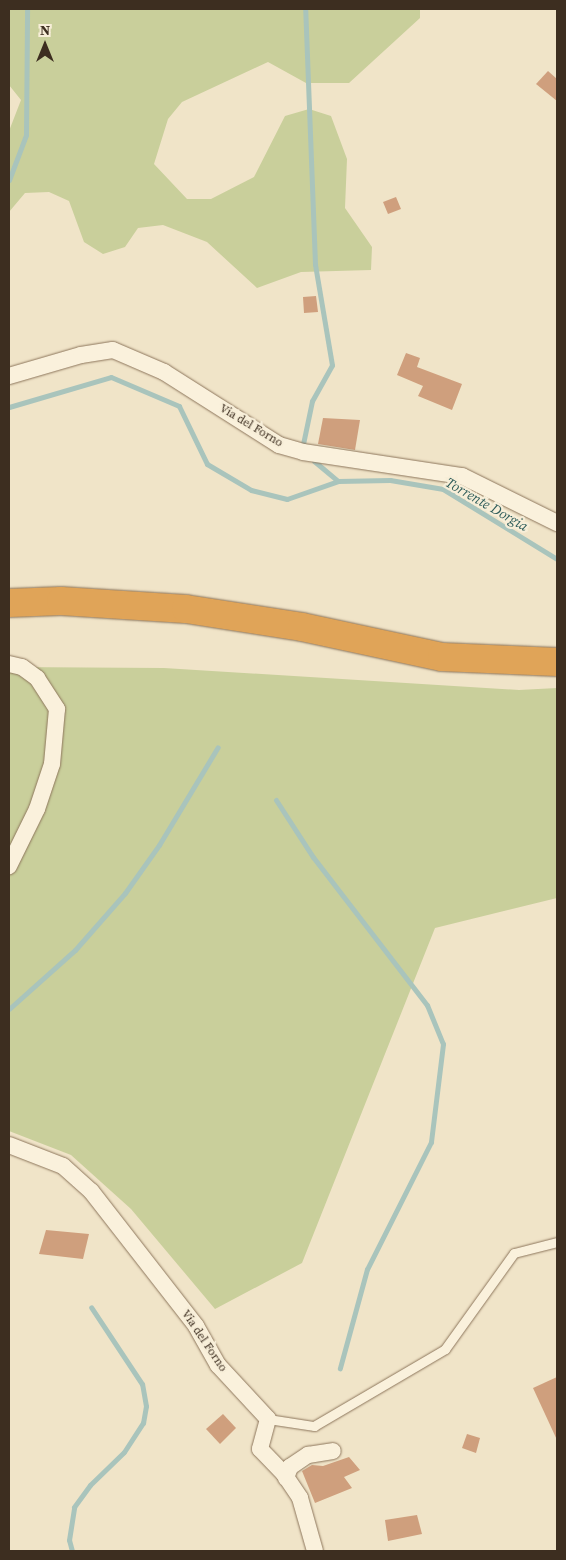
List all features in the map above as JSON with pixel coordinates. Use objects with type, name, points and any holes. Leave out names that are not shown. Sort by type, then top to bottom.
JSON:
[{"type":"highway","points":[[9,603],[61,601],[186,609],[302,627],[442,657],[557,662]]},
{"type":"street","name":"Via del Forno","points":[[9,376],[81,355],[113,350],[164,372],[279,445],[303,452],[462,476],[557,523]]},
{"type":"street","points":[[9,664],[22,667],[37,678],[58,709],[52,764],[38,809],[9,866]]},
{"type":"street","name":"Via del Forno","points":[[9,1145],[62,1166],[91,1191],[196,1326],[218,1365],[268,1418]]},
{"type":"street","points":[[268,1418],[260,1449],[286,1478],[300,1498],[316,1551]]},
{"type":"street","points":[[286,1478],[290,1467],[308,1455],[334,1451]]},
{"type":"lane","points":[[268,1418],[314,1426],[445,1349],[514,1253],[557,1242]]},
{"type":"green space","points":[[9,9],[420,9],[420,18],[349,83],[306,83],[268,62],[182,102],[168,119],[154,164],[187,199],[211,199],[254,177],[285,116],[309,109],[331,116],[347,159],[345,208],[372,247],[371,270],[301,272],[257,288],[207,242],[163,225],[138,228],[125,247],[103,254],[84,242],[69,201],[49,192],[25,193],[9,212],[9,131],[21,100],[9,85]]},
{"type":"green space","points":[[9,667],[164,668],[519,690],[557,688],[557,898],[435,928],[302,1263],[215,1309],[131,1209],[71,1155],[9,1131]]},
{"type":"building","points":[[548,71],[557,79],[557,101],[536,84]]},
{"type":"building","points":[[396,197],[401,209],[388,214],[383,202]]},
{"type":"building","points":[[316,296],[318,312],[304,313],[303,297]]},
{"type":"building","points":[[406,353],[420,358],[417,367],[462,384],[452,410],[418,396],[423,386],[397,375]]},
{"type":"building","points":[[323,418],[360,420],[355,450],[318,444]]},
{"type":"building","points":[[46,1230],[89,1234],[83,1259],[39,1254]]},
{"type":"building","points":[[557,1377],[557,1440],[533,1388]]},
{"type":"building","points":[[223,1414],[236,1428],[220,1444],[206,1429]]},
{"type":"building","points":[[467,1434],[480,1438],[476,1453],[462,1448]]},
{"type":"building","points":[[349,1457],[360,1470],[344,1477],[352,1488],[315,1503],[302,1471],[312,1465],[323,1466]]},
{"type":"building","points":[[417,1515],[422,1534],[388,1541],[385,1520]]},
{"type":"waterway","points":[[9,180],[26,135],[27,9]]},
{"type":"waterway","points":[[303,444],[312,401],[332,365],[315,264],[305,9]]},
{"type":"waterway","name":"Torrente Dorgia","points":[[9,407],[111,377],[179,406],[207,464],[251,490],[287,499],[338,481],[390,480],[443,489],[557,559]]},
{"type":"waterway","points":[[314,461],[338,481]]},
{"type":"waterway","points":[[9,1009],[75,950],[125,893],[159,845],[218,747]]},
{"type":"waterway","points":[[276,800],[313,857],[427,1005],[443,1044],[431,1142],[367,1269],[340,1368]]},
{"type":"waterway","points":[[72,1551],[69,1540],[74,1507],[90,1485],[124,1452],[143,1423],[146,1406],[142,1384],[91,1307]]}]
